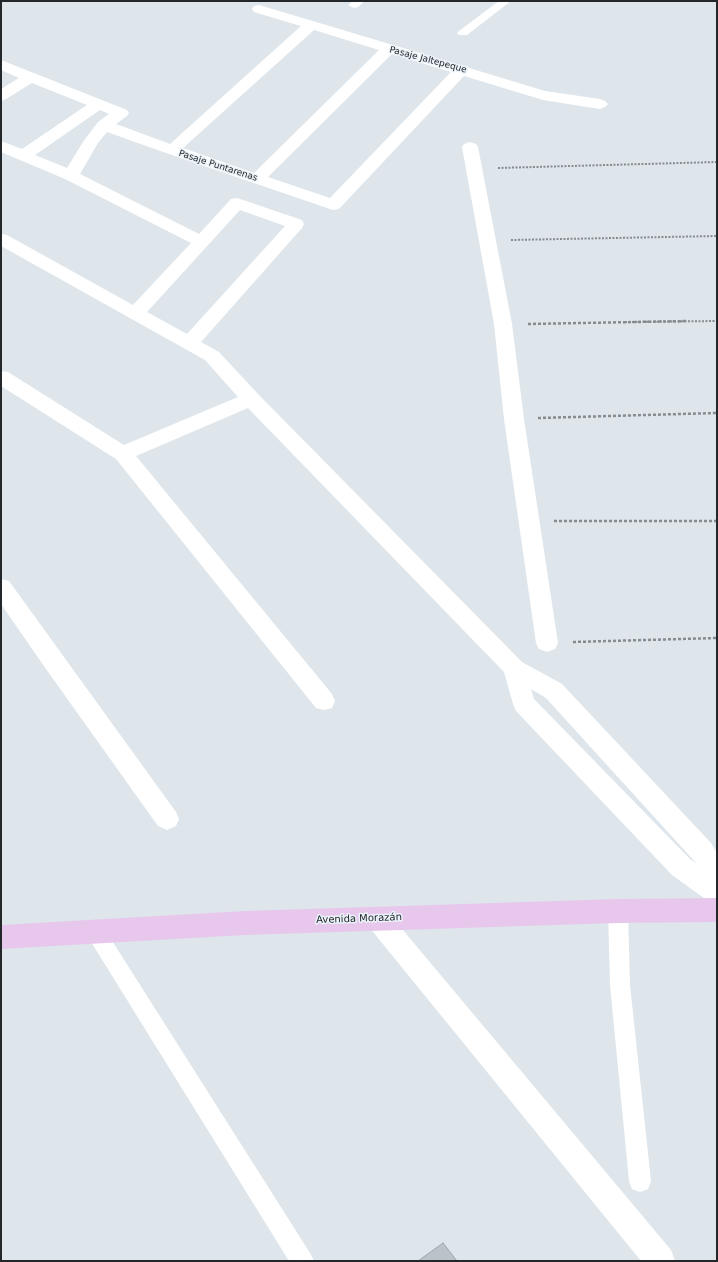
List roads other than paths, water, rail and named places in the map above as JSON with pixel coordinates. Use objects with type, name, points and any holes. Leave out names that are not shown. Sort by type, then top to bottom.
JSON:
[{"type":"main road","name":"Avenida Morazán","points":[[1,936],[245,923],[378,918],[618,911],[717,910]]},
{"type":"street","name":"Pasaje Jaltepeque","points":[[259,10],[388,49],[462,69],[543,95],[600,104]]},
{"type":"street","points":[[172,150],[311,25]]},
{"type":"street","points":[[257,178],[388,49]]},
{"type":"street","points":[[1,65],[121,113],[104,125],[90,142],[71,176]]},
{"type":"street","name":"Pasaje Puntarenas","points":[[104,125],[333,205],[462,69]]},
{"type":"street","points":[[1,96],[31,77]]},
{"type":"street","points":[[23,156],[99,104]]},
{"type":"street","points":[[1,146],[71,176],[202,242]]},
{"type":"street","points":[[470,147],[503,324],[514,419],[547,643]]},
{"type":"street","points":[[136,314],[237,203],[296,224],[189,343]]},
{"type":"street","points":[[1,239],[212,356],[251,399],[514,668],[554,691],[702,850],[717,874]]},
{"type":"street","points":[[1,377],[123,454],[324,701]]},
{"type":"street","points":[[123,454],[251,399]]},
{"type":"street","points":[[1,587],[58,670],[167,819]]},
{"type":"street","points":[[514,668],[524,704],[681,866],[717,893]]},
{"type":"street","points":[[378,918],[660,1261]]},
{"type":"lane","points":[[463,33],[506,1]]},
{"type":"lane","points":[[618,911],[620,985],[640,1181]]},
{"type":"lane","points":[[94,931],[302,1261]]}]
